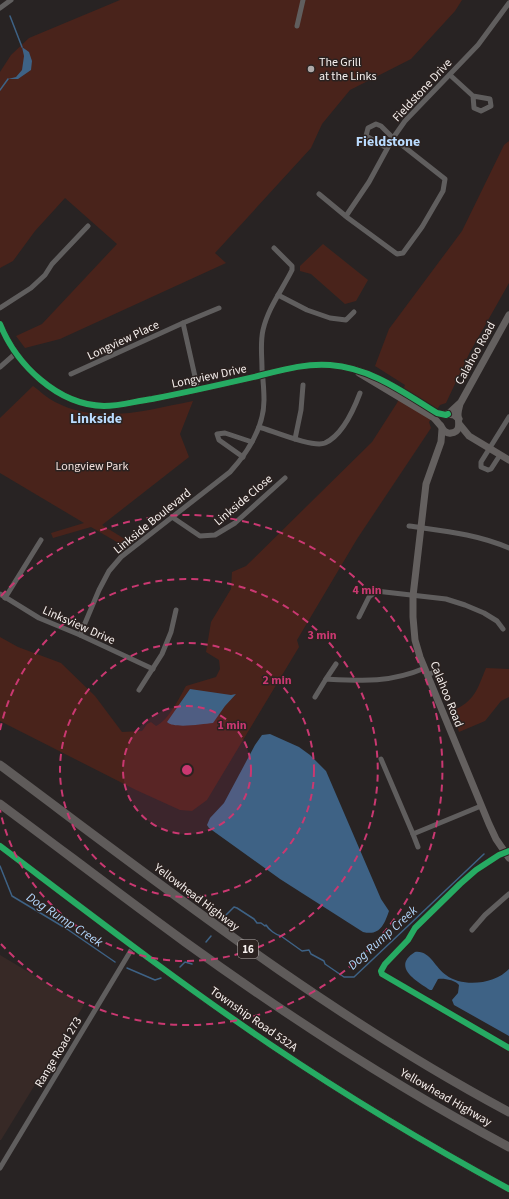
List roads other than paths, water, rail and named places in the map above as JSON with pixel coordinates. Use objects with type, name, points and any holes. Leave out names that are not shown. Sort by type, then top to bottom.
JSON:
[{"type":"highway","name":"Yellowhead Highway","points":[[0,765],[222,930],[280,971],[390,1043],[509,1112]]},
{"type":"highway","name":"Yellowhead Highway","points":[[0,804],[185,942],[258,993],[368,1065],[509,1147]]},
{"type":"street","points":[[0,8],[11,0]]},
{"type":"street","points":[[297,26],[303,0]]},
{"type":"street","name":"Fieldstone Drive","points":[[346,216],[369,182],[387,148],[405,121],[478,45],[509,5]]},
{"type":"street","points":[[450,75],[473,96]]},
{"type":"street","points":[[319,194],[397,254],[403,253],[444,191],[445,179],[393,138],[381,126],[376,124],[368,128],[366,136],[387,148]]},
{"type":"street","points":[[0,308],[31,288],[45,275],[52,264],[88,226]]},
{"type":"street","name":"Linkside Boulevard","points":[[80,635],[99,590],[109,571],[121,557],[230,472],[243,457],[252,442],[259,427],[264,400],[261,345],[262,331],[266,317],[292,270],[292,266],[274,248]]},
{"type":"street","points":[[278,295],[307,310],[330,318],[346,320],[354,312]]},
{"type":"street","name":"Longview Place","points":[[71,374],[183,323],[220,308]]},
{"type":"street","name":"Calahoo Road","points":[[459,422],[461,402],[509,315]]},
{"type":"street","points":[[183,323],[198,390]]},
{"type":"street","name":"Longview Drive","points":[[0,324],[16,353],[37,377],[62,395],[78,401],[103,406],[120,404],[198,390],[309,365],[331,365],[365,372],[379,378],[436,413],[447,414]]},
{"type":"street","points":[[0,368],[16,353]]},
{"type":"street","name":"Longview Drive","points":[[352,369],[434,418],[441,427]]},
{"type":"street","points":[[295,439],[301,410],[303,385]]},
{"type":"street","points":[[259,427],[313,444],[325,443],[337,433],[350,416],[360,393]]},
{"type":"street","name":"Calahoo Road","points":[[447,414],[461,402]]},
{"type":"street","points":[[469,436],[454,415],[447,414],[441,419],[441,427],[445,432],[469,436],[509,460]]},
{"type":"street","points":[[500,455],[491,469],[488,470],[481,467],[481,462],[509,417]]},
{"type":"street","points":[[440,442],[453,433],[459,422]]},
{"type":"street","name":"Calahoo Road","points":[[441,427],[440,442],[426,484],[413,596],[412,617],[416,640],[426,672],[481,806],[496,839],[509,858]]},
{"type":"street","points":[[243,457],[219,440],[217,434],[225,433],[252,442]]},
{"type":"street","name":"Linkside Close","points":[[172,517],[200,536],[215,535],[235,523],[285,478]]},
{"type":"street","points":[[409,526],[482,537],[509,548]]},
{"type":"street","points":[[2,596],[41,540]]},
{"type":"street","points":[[359,617],[369,597],[376,591],[446,599],[484,613],[497,621],[503,629]]},
{"type":"street","name":"Linksview Drive","points":[[2,596],[38,618],[80,635],[153,669]]},
{"type":"street","points":[[139,690],[153,669],[168,641],[176,610]]},
{"type":"street","points":[[315,697],[336,664]]},
{"type":"street","points":[[326,679],[368,681],[398,678],[437,671]]},
{"type":"street","points":[[381,759],[418,847]]},
{"type":"street","points":[[413,834],[481,806]]},
{"type":"street","name":"Township Road 532A","points":[[0,846],[134,947],[213,1004],[314,1073],[424,1142],[509,1189]]},
{"type":"street","points":[[472,930],[485,915],[509,894]]},
{"type":"street","name":"Range Road 273","points":[[0,1168],[134,947]]},
{"type":"water","points":[[22,47],[29,52],[32,61],[31,70],[18,79],[8,79],[16,77],[22,70],[24,56]]},
{"type":"water","points":[[190,689],[231,695],[236,694],[213,723],[182,726],[167,722]]},
{"type":"water","points":[[270,734],[299,747],[310,755],[326,771],[381,899],[389,911],[383,925],[377,931],[369,933],[363,932],[280,879],[209,828],[207,825],[210,818],[224,803],[255,745],[262,735]]},
{"type":"water","points":[[415,952],[425,954],[442,972],[461,982],[470,983],[487,981],[496,978],[509,969],[509,1036],[454,1005],[452,1000],[458,993],[459,985],[455,982],[446,979],[438,979],[432,990],[430,990],[413,978],[406,968],[405,963]]},
{"type":"waterway","points":[[10,16],[22,47]]},
{"type":"waterway","points":[[0,90],[8,79]]},
{"type":"waterway","name":"Dog Rump Creek","points":[[224,917],[234,907],[237,908],[254,919],[257,923],[266,925],[277,935],[281,936],[302,951],[309,950],[311,954],[324,961],[325,964],[344,977],[354,977],[484,854]]},
{"type":"waterway","name":"Dog Rump Creek","points":[[0,866],[12,896],[67,929],[115,962]]},
{"type":"waterway","name":"Dog Rump Creek","points":[[206,942],[211,936]]},
{"type":"waterway","name":"Dog Rump Creek","points":[[180,967],[185,962],[192,964]]},
{"type":"waterway","name":"Dog Rump Creek","points":[[127,968],[155,980],[161,978]]},
{"type":"place","name":"The Grill at the Links","points":[[311,69]]},
{"type":"district","name":"Fieldstone","points":[[388,141]]},
{"type":"district","name":"Linkside","points":[[96,418]]},
{"type":"park label","name":"Longview Park","points":[[92,466]]}]
